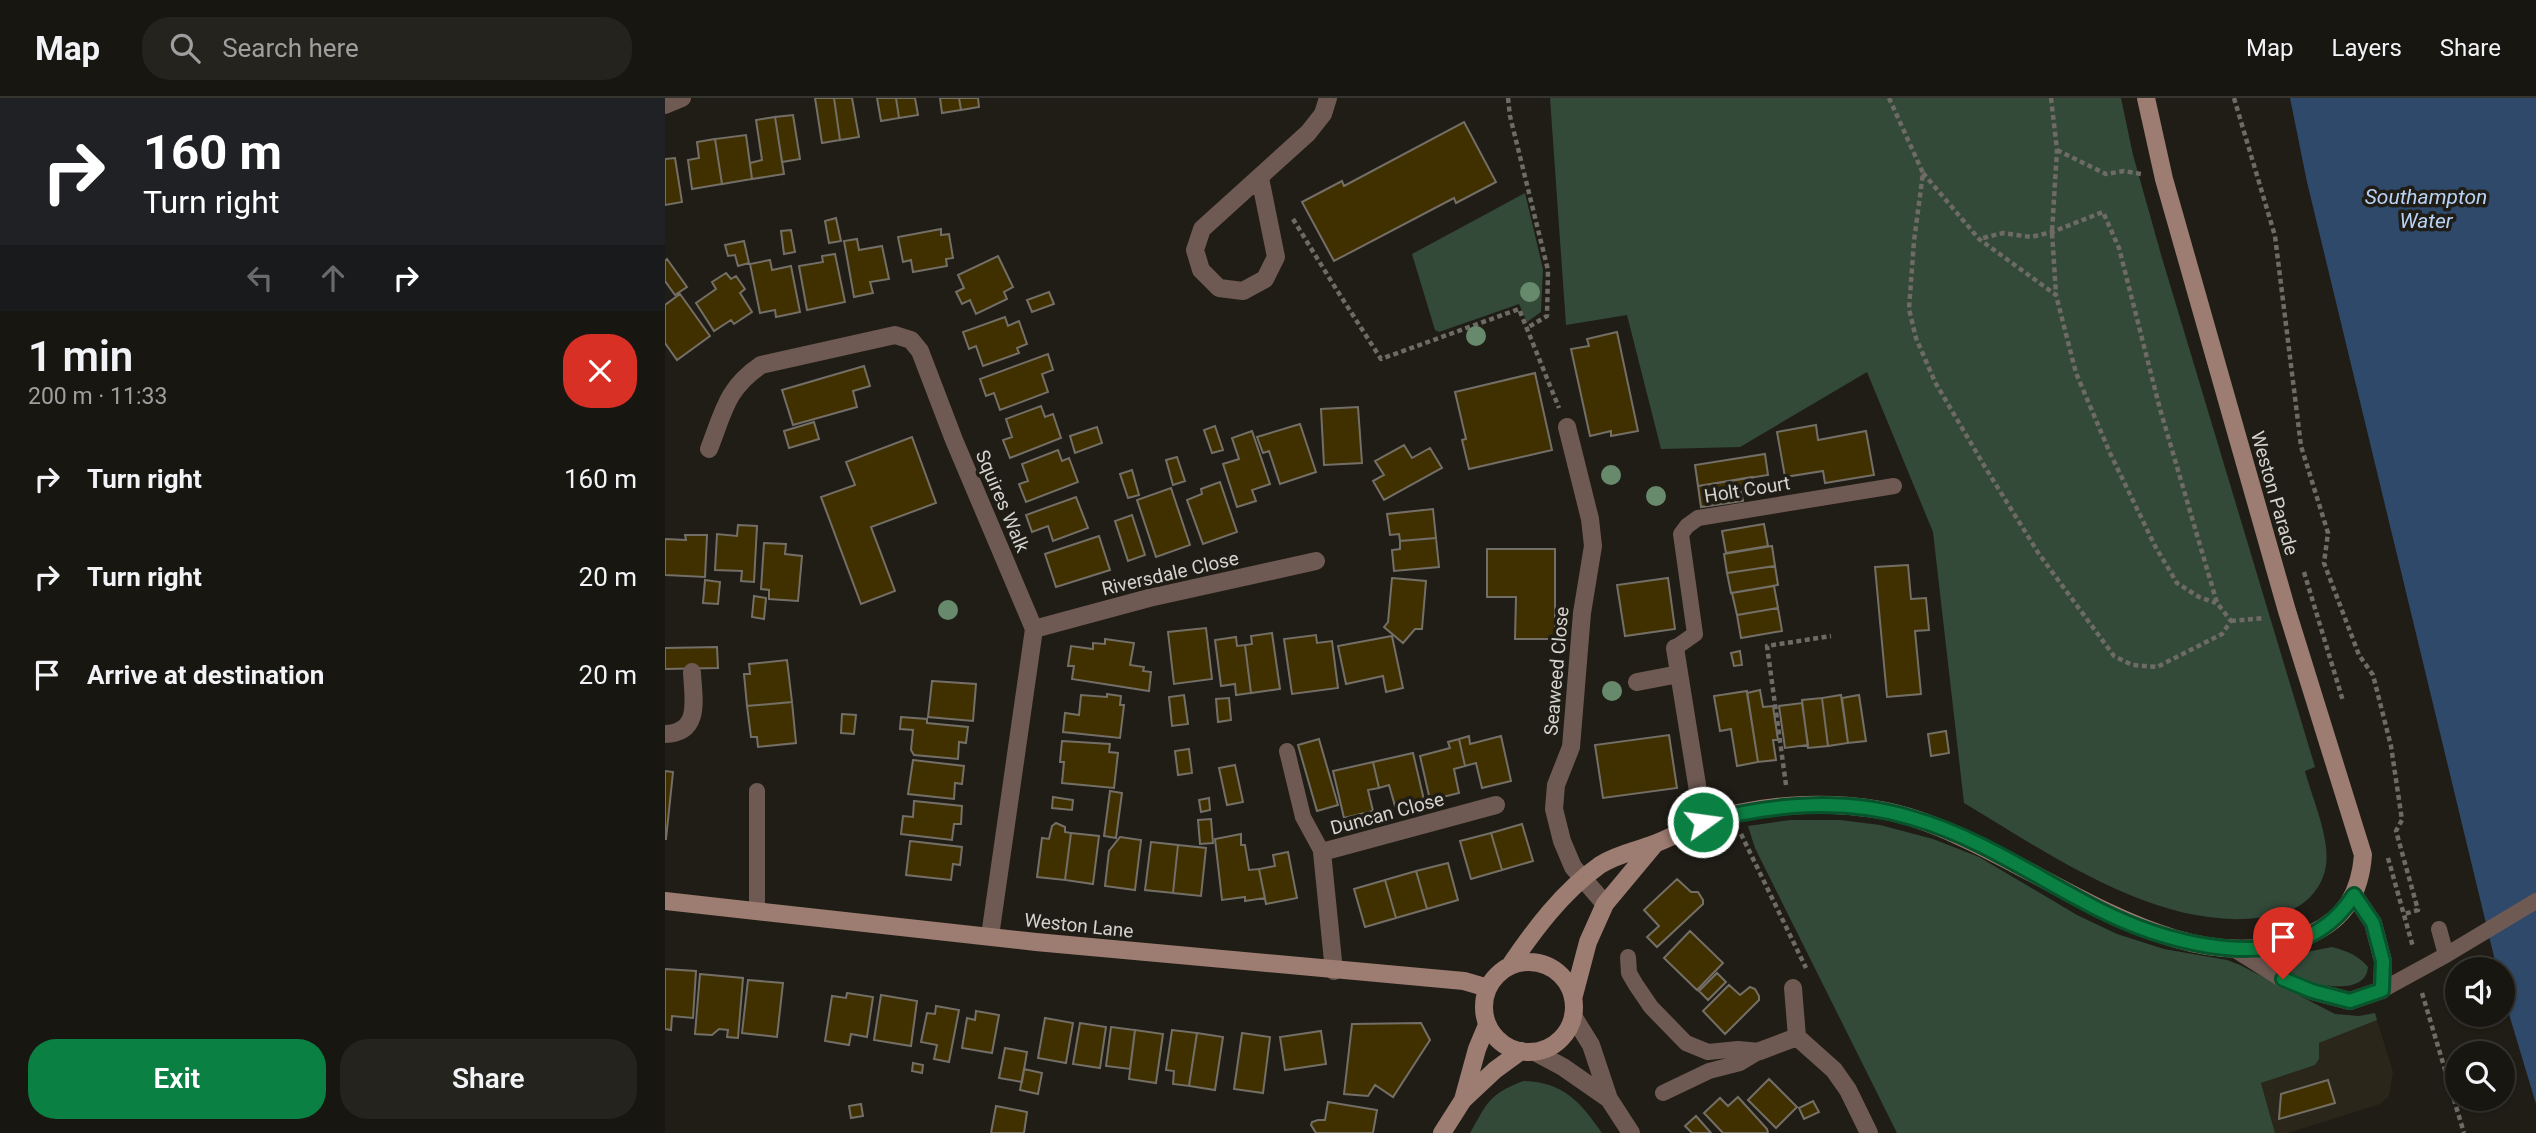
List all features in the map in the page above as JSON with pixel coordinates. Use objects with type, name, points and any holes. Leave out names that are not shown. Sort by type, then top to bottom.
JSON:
[{"type":"street","points":[[665,105],[682,98]]},
{"type":"street","points":[[1260,178],[1276,257],[1265,279],[1243,291],[1219,288],[1201,270],[1195,250],[1202,229],[1308,134],[1323,114],[1328,98]]},
{"type":"street","name":"Weston Parade","points":[[2146,98],[2164,179],[2287,611],[2363,855],[2361,877],[2354,895]]},
{"type":"street","name":"Squires Walk","points":[[709,449],[730,393],[744,377],[761,365],[895,335],[911,340],[920,351],[954,440],[1034,629]]},
{"type":"street","name":"Seaweed Close","points":[[1567,427],[1590,519],[1593,546],[1582,613],[1571,747],[1556,785],[1554,809],[1562,841],[1573,867],[1605,904]]},
{"type":"street","name":"Riversdale Close","points":[[1034,629],[1149,598],[1316,561]]},
{"type":"street","points":[[991,936],[1034,629]]},
{"type":"street","name":"Holt Court","points":[[1675,648],[1703,822]]},
{"type":"street","points":[[665,734],[676,734],[688,726],[694,714],[692,672]]},
{"type":"street","points":[[1637,682],[1679,674]]},
{"type":"street","points":[[1609,1099],[1563,1067],[1500,1041],[1487,1025],[1484,1012],[1488,988],[1494,979],[1509,967],[1533,931],[1583,879],[1615,856],[1655,844],[1703,822],[1731,815],[1789,806],[1828,804],[1881,810],[1915,818],[2030,870],[2099,909],[2143,928],[2189,942],[2237,950],[2271,948],[2294,942],[2320,930],[2340,914],[2354,895],[2373,923],[2383,961],[2382,990],[2350,1001],[2312,991],[2283,979],[2237,950]]},
{"type":"street","name":"Duncan Close","points":[[1334,971],[1322,852],[1496,805]]},
{"type":"street","points":[[1442,1133],[1463,1100],[1495,1070],[1528,1052],[1543,1050],[1559,1041],[1568,1029],[1588,942],[1605,904],[1655,844]]},
{"type":"street","name":"Weston Lane","points":[[665,901],[1334,971],[1464,981],[1488,988]]},
{"type":"street","points":[[1509,967],[1522,963],[1541,964],[1549,967],[1564,981],[1591,1045],[1609,1099],[1631,1133]]},
{"type":"street","points":[[1793,988],[1797,1037],[1834,1070],[1848,1090],[1870,1133]]},
{"type":"street","points":[[1463,1100],[1477,1049],[1487,1025]]},
{"type":"street","points":[[1760,1051],[1797,1037]]},
{"type":"lane","name":"Holt Court","points":[[1675,648],[1695,634],[1681,534],[1687,526],[1698,518],[1894,486]]},
{"type":"lane","points":[[1287,751],[1303,817],[1322,852]]},
{"type":"lane","points":[[757,791],[757,911]]},
{"type":"lane","points":[[2382,990],[2416,973],[2536,901]]},
{"type":"lane","points":[[2439,929],[2446,955]]},
{"type":"lane","points":[[1628,957],[1629,973],[1636,985],[1651,1007],[1686,1044],[1708,1052],[1738,1049],[1760,1051]]},
{"type":"lane","points":[[1663,1093],[1709,1071],[1740,1063],[1760,1051]]},
{"type":"path","points":[[1508,98],[1510,116],[1548,270],[1547,316],[1527,328]]},
{"type":"path","points":[[1889,98],[1923,173],[1979,239],[2056,295]]},
{"type":"path","points":[[2051,98],[2057,150],[2052,232],[2056,295],[2076,373],[2110,453],[2155,546],[2178,583],[2199,597],[2217,603]]},
{"type":"path","points":[[2234,98],[2275,236],[2301,446],[2328,533],[2324,563],[2359,655],[2373,675],[2391,746],[2402,820],[2396,831],[2418,909],[2404,914]]},
{"type":"path","points":[[2057,150],[2106,174],[2124,171],[2164,179]]},
{"type":"path","points":[[1923,173],[1909,309],[1916,338],[1935,382],[2039,554],[2114,656],[2132,665],[2157,667],[2222,634],[2231,621]]},
{"type":"path","points":[[1979,239],[2003,233],[2032,237],[2103,212],[2119,248],[2160,409],[2217,603],[2231,621]]},
{"type":"path","points":[[1273,236],[1291,215],[1381,359],[1519,309],[1567,427]]},
{"type":"path","points":[[2231,621],[2257,620],[2287,611]]},
{"type":"path","points":[[1789,806],[1767,646],[1831,636]]},
{"type":"path","points":[[1731,815],[1809,975],[1793,988]]},
{"type":"path","points":[[2416,973],[2464,1133]]},
{"type":"shaded area","points":[[2377,1020],[2393,1072],[2389,1096],[2380,1104],[2288,1133],[2275,1133],[2261,1083],[2315,1065],[2319,1059],[2319,1043]]},
{"type":"green space","points":[[1550,98],[2121,98],[2133,155],[2162,258],[2315,767],[2305,771],[2323,830],[2327,854],[2324,873],[2312,895],[2299,906],[2283,913],[2242,919],[2200,916],[2158,905],[2075,869],[1964,803],[1933,532],[1867,372],[1740,447],[1661,449],[1627,315],[1566,325]]},
{"type":"green space","points":[[1525,193],[1543,269],[1541,312],[1527,322],[1519,304],[1439,332],[1435,330],[1412,254]]},
{"type":"green space","points":[[1790,820],[1840,820],[1880,825],[1933,839],[1979,857],[2077,915],[2117,934],[2164,949],[2227,960],[2335,1014],[2359,1016],[2375,1013],[2377,1020],[2319,1043],[2319,1059],[2315,1065],[2261,1083],[2275,1133],[1897,1133],[1755,848],[1748,826]]},
{"type":"green space","points":[[2332,947],[2352,954],[2368,967],[2360,981],[2343,986],[2323,985],[2306,980],[2276,963],[2275,958]]},
{"type":"green space","points":[[1523,1081],[1550,1085],[1570,1096],[1602,1133],[1470,1133],[1496,1095]]},
{"type":"water","name":"Southampton Water","points":[[2290,98],[2536,98],[2536,1104],[2513,1027],[2515,957],[2494,957],[2307,182]]},
{"type":"building","points":[[815,98],[834,98],[840,140],[822,143]]},
{"type":"building","points":[[834,98],[852,98],[859,137],[840,140]]},
{"type":"building","points":[[877,98],[896,98],[899,118],[881,121]]},
{"type":"building","points":[[896,98],[915,98],[918,115],[899,118]]},
{"type":"building","points":[[940,98],[959,98],[961,110],[942,113]]},
{"type":"building","points":[[959,98],[978,98],[979,107],[961,110]]},
{"type":"building","points":[[793,115],[800,159],[782,162],[775,117]]},
{"type":"building","points":[[775,117],[784,174],[752,179],[750,163],[762,160],[756,120]]},
{"type":"building","points":[[1464,122],[1496,182],[1456,203],[1454,198],[1334,261],[1302,202],[1342,181],[1344,186]]},
{"type":"building","points":[[746,135],[752,179],[722,184],[715,139]]},
{"type":"building","points":[[715,139],[722,184],[692,189],[688,160],[699,158],[697,142]]},
{"type":"building","points":[[675,158],[682,202],[665,205],[665,159]]},
{"type":"building","points":[[836,218],[841,241],[829,243],[825,221]]},
{"type":"building","points":[[941,229],[941,235],[949,234],[953,258],[946,259],[947,266],[913,272],[911,260],[903,262],[898,237]]},
{"type":"building","points":[[791,230],[795,252],[784,254],[781,231]]},
{"type":"building","points":[[857,239],[859,250],[882,246],[889,279],[870,282],[873,293],[854,297],[844,241]]},
{"type":"building","points":[[744,241],[749,263],[738,266],[735,255],[728,256],[725,245]]},
{"type":"building","points":[[835,254],[845,302],[807,310],[799,266],[823,262],[822,256]]},
{"type":"building","points":[[998,256],[1013,287],[1004,292],[1007,299],[976,314],[970,300],[962,304],[956,292],[964,288],[958,275]]},
{"type":"building","points":[[667,259],[687,287],[675,295],[665,281]]},
{"type":"building","points":[[770,260],[772,270],[791,266],[800,312],[776,317],[775,310],[760,313],[750,264]]},
{"type":"building","points":[[726,273],[731,279],[736,276],[745,289],[740,293],[752,312],[734,324],[731,320],[714,331],[696,303],[716,289],[712,282]]},
{"type":"building","points":[[1049,292],[1054,304],[1032,312],[1027,300]]},
{"type":"building","points":[[680,294],[710,336],[677,360],[665,343],[665,305]]},
{"type":"building","points":[[1005,317],[1008,326],[1019,321],[1027,344],[1017,348],[1019,353],[983,366],[976,346],[969,349],[963,332]]},
{"type":"building","points":[[1617,332],[1638,431],[1611,436],[1611,431],[1590,436],[1571,349],[1589,346],[1587,339]]},
{"type":"building","points":[[1048,354],[1053,370],[1042,374],[1048,392],[1000,410],[994,393],[986,396],[980,379]]},
{"type":"building","points":[[864,366],[870,386],[853,391],[857,407],[793,425],[782,390]]},
{"type":"building","points":[[1535,373],[1552,450],[1469,469],[1462,440],[1466,439],[1455,392]]},
{"type":"building","points":[[1041,406],[1045,417],[1053,414],[1061,438],[1010,458],[1003,440],[1012,437],[1006,419]]},
{"type":"building","points":[[1358,407],[1362,463],[1324,465],[1321,409]]},
{"type":"building","points":[[814,422],[819,439],[789,448],[784,431]]},
{"type":"building","points":[[1300,424],[1316,472],[1280,484],[1269,451],[1263,453],[1257,437]]},
{"type":"building","points":[[1816,425],[1818,440],[1866,431],[1874,475],[1825,483],[1823,471],[1785,477],[1777,432]]},
{"type":"building","points":[[1215,426],[1223,450],[1212,453],[1204,430]]},
{"type":"building","points":[[1097,427],[1102,443],[1075,453],[1070,436]]},
{"type":"building","points":[[1252,431],[1270,484],[1252,490],[1256,501],[1237,507],[1223,464],[1239,459],[1232,438]]},
{"type":"building","points":[[912,437],[936,503],[871,527],[895,591],[861,604],[821,497],[855,485],[846,462]]},
{"type":"building","points":[[1404,445],[1412,458],[1430,448],[1442,468],[1384,500],[1373,481],[1384,475],[1375,461]]},
{"type":"building","points":[[1058,450],[1062,461],[1069,458],[1078,482],[1026,502],[1019,484],[1028,481],[1022,464]]},
{"type":"building","points":[[1765,454],[1768,475],[1698,486],[1695,465]]},
{"type":"building","points":[[1177,457],[1185,481],[1173,485],[1166,460]]},
{"type":"building","points":[[1132,470],[1139,495],[1128,498],[1120,474]]},
{"type":"building","points":[[1752,477],[1754,489],[1741,491],[1743,501],[1701,507],[1698,486]]},
{"type":"building","points":[[1220,482],[1237,532],[1203,544],[1187,500],[1202,494],[1201,489]]},
{"type":"building","points":[[1171,488],[1190,545],[1156,557],[1137,500]]},
{"type":"building","points":[[1076,497],[1088,528],[1053,541],[1048,526],[1032,532],[1026,515]]},
{"type":"building","points":[[1433,509],[1436,538],[1400,541],[1399,534],[1390,535],[1387,514]]},
{"type":"building","points":[[1132,515],[1145,555],[1128,561],[1115,521]]},
{"type":"building","points":[[1764,524],[1768,546],[1726,553],[1722,531]]},
{"type":"building","points":[[738,525],[757,526],[754,582],[741,581],[742,571],[715,570],[717,534],[737,536]]},
{"type":"building","points":[[685,535],[707,535],[705,577],[665,575],[665,539],[686,540]]},
{"type":"building","points":[[1099,536],[1110,570],[1056,587],[1045,554]]},
{"type":"building","points":[[1436,538],[1439,567],[1394,571],[1392,550],[1400,549],[1400,541]]},
{"type":"building","points":[[764,543],[786,544],[785,554],[802,556],[798,601],[769,599],[769,590],[761,589]]},
{"type":"building","points":[[1772,546],[1775,566],[1727,573],[1724,554]]},
{"type":"building","points":[[1487,549],[1555,549],[1555,639],[1515,639],[1516,597],[1487,597]]},
{"type":"building","points":[[1908,565],[1911,599],[1926,598],[1929,630],[1915,631],[1921,694],[1887,697],[1875,567]]},
{"type":"building","points":[[1775,566],[1778,585],[1731,593],[1727,573]]},
{"type":"building","points":[[1392,578],[1426,581],[1422,629],[1415,629],[1403,643],[1384,627],[1388,622]]},
{"type":"building","points":[[1668,578],[1675,629],[1625,636],[1617,585]]},
{"type":"building","points":[[705,580],[720,582],[718,604],[703,603]]},
{"type":"building","points":[[1774,586],[1778,608],[1737,615],[1732,593]]},
{"type":"building","points":[[754,596],[766,598],[764,619],[752,617]]},
{"type":"building","points":[[1778,608],[1782,631],[1741,638],[1737,615]]},
{"type":"building","points":[[1206,628],[1212,679],[1174,684],[1168,632]]},
{"type":"building","points":[[1272,633],[1280,689],[1251,693],[1245,645],[1252,644],[1251,636]]},
{"type":"building","points":[[1316,635],[1317,643],[1332,641],[1338,688],[1292,694],[1284,639]]},
{"type":"building","points":[[1392,636],[1403,688],[1386,692],[1383,676],[1346,684],[1338,646]]},
{"type":"building","points":[[1236,637],[1237,646],[1245,645],[1251,693],[1236,695],[1235,684],[1221,686],[1215,640]]},
{"type":"building","points":[[1105,639],[1134,643],[1130,665],[1144,667],[1143,671],[1151,672],[1149,691],[1072,679],[1074,666],[1068,666],[1071,646],[1093,649],[1093,643],[1105,644]]},
{"type":"building","points":[[717,647],[718,668],[665,669],[665,648]]},
{"type":"building","points":[[1740,651],[1742,665],[1734,666],[1731,653]]},
{"type":"building","points":[[787,660],[792,702],[747,706],[744,674],[750,674],[749,664]]},
{"type":"building","points":[[932,681],[976,684],[973,721],[928,717]]},
{"type":"building","points":[[1760,690],[1763,707],[1773,706],[1778,740],[1773,740],[1776,760],[1758,762],[1747,693]]},
{"type":"building","points":[[1747,691],[1758,762],[1737,766],[1731,729],[1720,731],[1714,696]]},
{"type":"building","points":[[1107,694],[1121,696],[1120,705],[1124,705],[1120,738],[1063,732],[1065,713],[1079,715],[1081,695],[1107,697]]},
{"type":"building","points":[[1184,695],[1188,724],[1172,726],[1169,697]]},
{"type":"building","points":[[1841,695],[1848,743],[1828,746],[1822,698]]},
{"type":"building","points":[[1859,695],[1866,741],[1848,743],[1842,698]]},
{"type":"building","points":[[1229,698],[1231,720],[1218,722],[1216,699]]},
{"type":"building","points":[[1822,698],[1828,746],[1808,748],[1802,700]]},
{"type":"building","points":[[792,702],[796,743],[758,747],[757,737],[751,737],[747,706]]},
{"type":"building","points":[[1802,703],[1808,745],[1785,748],[1779,706]]},
{"type":"building","points":[[842,714],[856,715],[854,734],[841,733]]},
{"type":"building","points":[[901,717],[968,727],[966,743],[959,742],[958,759],[914,755],[911,750],[913,730],[900,729]]},
{"type":"building","points":[[1946,731],[1949,753],[1931,756],[1928,734]]},
{"type":"building","points":[[1669,735],[1677,788],[1603,798],[1595,745]]},
{"type":"building","points":[[1469,736],[1470,744],[1501,736],[1511,781],[1482,788],[1476,763],[1465,766],[1459,739]]},
{"type":"building","points":[[1319,739],[1338,805],[1317,811],[1298,745]]},
{"type":"building","points":[[1459,739],[1465,766],[1454,769],[1459,793],[1430,800],[1420,756],[1450,748],[1448,742]]},
{"type":"building","points":[[1062,741],[1110,744],[1109,752],[1118,753],[1114,788],[1062,783]]},
{"type":"building","points":[[1189,749],[1192,773],[1178,775],[1175,751]]},
{"type":"building","points":[[1413,753],[1424,800],[1395,806],[1389,785],[1379,788],[1373,762]]},
{"type":"building","points":[[913,760],[964,766],[962,784],[955,783],[954,799],[908,794]]},
{"type":"building","points":[[1373,762],[1379,788],[1368,790],[1373,811],[1344,818],[1333,771]]},
{"type":"building","points":[[1235,765],[1243,802],[1227,805],[1219,768]]},
{"type":"building","points":[[665,771],[673,772],[666,839],[665,839]]},
{"type":"building","points":[[1110,791],[1122,793],[1116,838],[1104,836]]},
{"type":"building","points":[[1053,797],[1073,800],[1072,810],[1052,808]]},
{"type":"building","points":[[1209,798],[1210,810],[1201,812],[1199,800]]},
{"type":"building","points":[[914,801],[962,806],[961,824],[954,824],[952,840],[901,834],[903,816],[913,817]]},
{"type":"building","points":[[1211,819],[1213,843],[1200,844],[1198,820]]},
{"type":"building","points":[[1056,823],[1065,827],[1065,832],[1071,833],[1065,880],[1037,877],[1042,838],[1049,839],[1052,826]]},
{"type":"building","points":[[1522,824],[1533,861],[1502,870],[1491,833]]},
{"type":"building","points":[[1071,833],[1099,836],[1093,884],[1065,880]]},
{"type":"building","points":[[1491,833],[1502,870],[1471,879],[1460,841]]},
{"type":"building","points":[[1241,834],[1241,845],[1245,845],[1249,870],[1259,869],[1265,898],[1222,900],[1215,839]]},
{"type":"building","points":[[1120,837],[1141,840],[1135,890],[1105,886],[1109,851]]},
{"type":"building","points":[[910,841],[962,847],[960,865],[953,864],[951,880],[906,875]]},
{"type":"building","points":[[1151,842],[1178,845],[1173,893],[1145,890]]},
{"type":"building","points":[[1178,845],[1206,848],[1201,896],[1173,893]]},
{"type":"building","points":[[1288,852],[1297,898],[1266,904],[1259,869],[1275,866],[1273,855]]},
{"type":"building","points":[[1448,863],[1458,900],[1427,909],[1416,871]]},
{"type":"building","points":[[1416,871],[1427,909],[1396,918],[1385,880]]},
{"type":"building","points":[[1677,879],[1691,892],[1698,892],[1703,904],[1657,947],[1647,937],[1659,926],[1644,910]]},
{"type":"building","points":[[1385,880],[1396,918],[1365,927],[1354,889]]},
{"type":"building","points":[[1690,931],[1723,963],[1697,990],[1664,958]]},
{"type":"building","points":[[665,969],[696,971],[693,1018],[672,1016],[671,1030],[665,1029]]},
{"type":"building","points":[[1717,973],[1726,982],[1708,1000],[1699,991]]},
{"type":"building","points":[[700,974],[743,978],[738,1038],[727,1037],[728,1030],[719,1029],[712,1035],[695,1034]]},
{"type":"building","points":[[748,980],[783,983],[777,1037],[742,1033]]},
{"type":"building","points":[[1729,985],[1740,995],[1750,987],[1755,989],[1759,1000],[1725,1034],[1703,1011]]},
{"type":"building","points":[[847,993],[873,997],[867,1037],[851,1034],[849,1045],[825,1041],[832,996],[846,998]]},
{"type":"building","points":[[881,995],[917,1001],[911,1046],[874,1040]]},
{"type":"building","points":[[936,1006],[959,1010],[949,1062],[934,1059],[937,1045],[921,1042],[927,1013],[935,1014]]},
{"type":"building","points":[[976,1011],[999,1015],[992,1053],[962,1048],[967,1018],[975,1020]]},
{"type":"building","points":[[1045,1018],[1073,1023],[1066,1063],[1038,1058]]},
{"type":"building","points":[[1080,1023],[1106,1027],[1100,1068],[1073,1064]]},
{"type":"building","points":[[1421,1023],[1430,1040],[1393,1097],[1375,1085],[1368,1096],[1344,1094],[1352,1024]]},
{"type":"building","points":[[1111,1027],[1135,1030],[1130,1069],[1106,1066]]},
{"type":"building","points":[[1135,1030],[1163,1034],[1156,1083],[1129,1079]]},
{"type":"building","points":[[1172,1030],[1197,1033],[1189,1086],[1173,1084],[1174,1071],[1166,1070]]},
{"type":"building","points":[[1321,1031],[1326,1064],[1285,1070],[1280,1037]]},
{"type":"building","points":[[1197,1033],[1223,1037],[1215,1090],[1189,1086]]},
{"type":"building","points":[[1242,1033],[1270,1037],[1263,1093],[1234,1089]]},
{"type":"building","points":[[1005,1048],[1027,1052],[1022,1082],[999,1078]]},
{"type":"building","points":[[913,1063],[923,1065],[922,1073],[912,1071]]},
{"type":"building","points":[[1024,1069],[1042,1073],[1038,1094],[1020,1090]]},
{"type":"building","points":[[1769,1079],[1797,1107],[1776,1128],[1748,1100]]},
{"type":"building","points":[[2328,1080],[2335,1103],[2279,1119],[2281,1094]]},
{"type":"building","points":[[1738,1097],[1768,1133],[1723,1133],[1704,1113],[1720,1098],[1728,1106]]},
{"type":"building","points":[[1813,1101],[1819,1112],[1804,1119],[1799,1108]]},
{"type":"building","points":[[1328,1102],[1377,1110],[1373,1133],[1316,1133],[1312,1122],[1325,1120]]},
{"type":"building","points":[[861,1104],[863,1116],[851,1118],[849,1106]]},
{"type":"building","points":[[996,1106],[1027,1112],[1024,1133],[991,1133]]},
{"type":"building","points":[[1696,1116],[1711,1133],[1692,1133],[1685,1126]]},
{"type":"route","points":[[1703,822],[1776,807],[1828,804],[1881,810],[1915,818],[2030,870],[2099,909],[2143,928],[2189,942],[2237,950],[2271,948],[2294,942],[2320,930],[2340,914],[2354,895],[2373,923],[2383,961],[2382,990],[2350,1001],[2312,991],[2283,979]]}]
